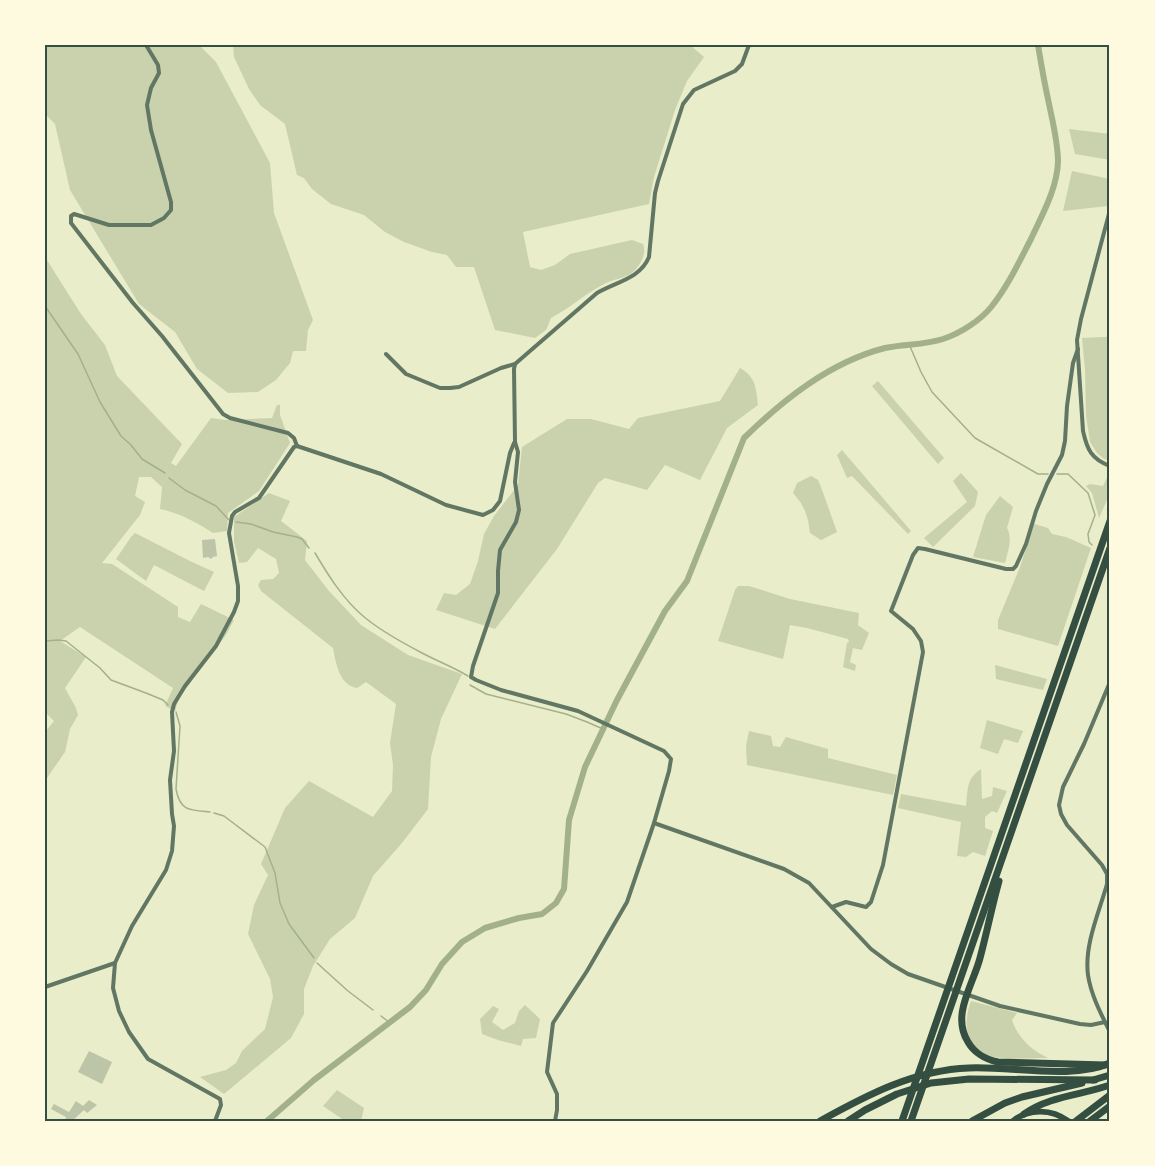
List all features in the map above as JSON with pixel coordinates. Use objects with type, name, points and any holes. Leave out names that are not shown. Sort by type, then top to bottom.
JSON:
[{"type":"highway","points":[[903,1120],[1110,521]]},
{"type":"highway","points":[[911,1121],[1110,548]]},
{"type":"highway","points":[[1010,834],[980,961],[962,1011],[962,1031],[972,1048],[989,1060],[1107,1064]]},
{"type":"highway","points":[[820,1121],[897,1082],[922,1074],[969,1068],[1086,1070],[1107,1064]]},
{"type":"highway","points":[[972,1121],[1005,1103],[1022,1097],[1110,1075]]},
{"type":"highway","points":[[848,1121],[885,1099],[908,1089],[931,1083],[969,1079],[1095,1080]]},
{"type":"highway","points":[[1016,1118],[1050,1101],[1110,1085]]},
{"type":"highway","points":[[1089,1121],[1105,1106],[1110,1095]]},
{"type":"highway","points":[[1076,1121],[1105,1106]]},
{"type":"main road","points":[[1016,1118],[1048,1112],[1057,1114],[1068,1121]]},
{"type":"street","points":[[146,45],[158,65],[159,73],[151,88],[147,105],[171,210],[164,218],[151,225],[109,225],[74,214],[71,216],[72,224],[222,414],[288,433],[294,438],[297,446]]},
{"type":"street","points":[[386,354],[406,374],[440,388],[459,387],[515,364],[597,293],[642,270],[650,257],[655,193],[683,104],[694,90],[735,71],[742,64],[749,45]]},
{"type":"street","points":[[1110,210],[1077,340],[1085,443],[1088,450],[1100,462],[1110,466]]},
{"type":"street","points":[[832,907],[846,902],[866,907],[871,902],[883,865],[923,652],[921,641],[913,629],[891,611],[913,555],[918,548],[1006,569],[1013,569],[1016,566],[1047,484],[1062,456],[1073,363],[1078,349]]},
{"type":"street","points":[[515,364],[515,442],[518,452],[515,482],[519,510],[516,522],[500,550],[498,593],[471,677],[501,690],[578,711],[664,751],[671,759],[654,822],[627,902],[587,971],[553,1023],[547,1072],[557,1094],[555,1121]]},
{"type":"street","points":[[297,446],[381,474],[446,506],[483,515],[493,510],[500,501],[510,453],[515,442]]},
{"type":"street","points":[[215,1121],[220,1099],[148,1059],[129,1032],[118,1011],[113,988],[115,963],[132,926],[166,870],[172,851],[174,826],[170,780],[174,751],[172,712],[174,704],[216,646],[238,601],[238,586],[229,533],[232,516],[258,498],[294,447],[297,446]]},
{"type":"street","points":[[1110,681],[1063,787],[1059,806],[1060,814],[1067,825],[1102,865],[1107,874],[1107,884],[1089,950],[1088,974],[1093,994],[1110,1032]]},
{"type":"street","points":[[654,822],[784,869],[809,883],[878,955],[899,969],[987,1002],[1080,1024],[1091,1025],[1105,1022]]},
{"type":"street","points":[[45,987],[115,963]]},
{"type":"green space","points":[[45,45],[199,45],[216,62],[270,163],[274,213],[313,320],[308,330],[306,351],[293,351],[290,363],[276,380],[258,392],[228,393],[197,369],[175,332],[139,304],[70,190],[55,124],[45,114]]},
{"type":"green space","points":[[233,45],[690,45],[704,57],[687,81],[675,110],[654,177],[649,204],[523,232],[530,267],[541,270],[555,265],[570,254],[632,240],[643,244],[644,248],[642,260],[632,273],[599,287],[551,318],[546,330],[535,338],[495,330],[474,267],[456,267],[447,255],[404,242],[385,232],[364,215],[331,204],[312,189],[304,178],[297,175],[285,124],[260,105],[249,89],[234,57]]},
{"type":"green space","points":[[1069,129],[1110,134],[1110,160],[1075,154]]},
{"type":"green space","points":[[1072,171],[1110,179],[1108,206],[1063,211]]},
{"type":"green space","points":[[45,257],[81,314],[105,345],[117,376],[182,444],[171,463],[176,466],[211,418],[225,420],[272,418],[277,405],[280,405],[280,415],[290,443],[259,491],[228,513],[227,531],[213,533],[188,518],[160,509],[162,487],[151,477],[139,477],[135,496],[145,502],[140,515],[102,563],[112,564],[178,607],[178,617],[190,622],[201,604],[234,620],[226,635],[179,698],[175,711],[165,706],[173,688],[80,627],[60,641],[86,657],[65,688],[78,715],[70,729],[65,752],[45,781],[45,732],[54,721],[45,712]]},
{"type":"green space","points":[[1110,337],[1110,461],[1097,453],[1090,442],[1086,415],[1082,338]]},
{"type":"green space","points":[[740,368],[752,379],[756,388],[758,405],[727,428],[700,480],[665,465],[647,490],[605,478],[598,483],[557,549],[495,629],[436,610],[444,593],[456,595],[470,584],[484,534],[494,516],[518,485],[522,447],[567,419],[591,419],[629,429],[638,418],[720,401]]},
{"type":"green space","points":[[878,381],[944,458],[938,464],[872,386]]},
{"type":"green space","points":[[842,450],[911,531],[908,534],[852,476],[847,478],[837,455]]},
{"type":"green space","points":[[1110,471],[1110,493],[1099,518],[1092,493],[1086,486],[1090,484],[1103,486]]},
{"type":"green space","points":[[961,473],[978,492],[975,506],[933,547],[924,538],[967,502],[953,481]]},
{"type":"green space","points":[[811,476],[818,480],[837,532],[821,540],[810,533],[805,511],[793,493],[797,483]]},
{"type":"green space","points":[[269,493],[290,501],[281,521],[307,541],[305,560],[329,591],[361,625],[408,655],[462,674],[441,719],[431,757],[428,809],[373,876],[355,918],[330,939],[313,966],[304,989],[304,1014],[291,1038],[224,1094],[200,1077],[226,1070],[236,1063],[242,1051],[265,1029],[273,997],[270,979],[248,934],[254,905],[268,875],[261,864],[285,808],[309,781],[373,817],[392,791],[393,765],[390,743],[396,704],[366,682],[357,688],[346,683],[339,672],[333,648],[261,591],[258,585],[261,580],[273,579],[279,573],[276,559],[258,548],[247,562],[239,563],[234,542],[234,517]]},
{"type":"green space","points":[[1000,496],[1013,507],[1007,528],[1010,541],[1005,563],[973,557],[986,515]]},
{"type":"green space","points":[[1034,524],[1048,528],[1052,534],[1066,537],[1091,548],[1058,646],[998,629],[998,620],[1020,567]]},
{"type":"green space","points":[[135,533],[214,572],[204,591],[154,565],[146,581],[116,559]]},
{"type":"green space","points":[[738,586],[749,586],[790,599],[859,613],[858,625],[869,633],[862,650],[853,648],[850,662],[856,665],[855,671],[843,667],[848,639],[807,628],[790,625],[783,659],[718,641]]},
{"type":"green space","points":[[995,665],[1047,679],[1043,690],[996,679]]},
{"type":"green space","points":[[987,720],[1023,731],[1018,743],[1004,739],[998,754],[980,748]]},
{"type":"green space","points":[[749,731],[771,736],[773,746],[780,747],[786,737],[828,749],[828,758],[897,775],[893,795],[747,765],[746,746]]},
{"type":"green space","points":[[981,769],[982,799],[992,796],[993,787],[1007,791],[997,813],[992,811],[985,817],[985,828],[993,831],[985,856],[973,852],[966,857],[957,856],[961,822],[898,808],[901,794],[966,806],[970,781]]},
{"type":"green space","points":[[971,1001],[1017,1013],[1012,1020],[1022,1038],[1048,1058],[1003,1058],[981,1052],[970,1041],[968,1034],[967,1017]]},
{"type":"green space","points":[[525,1005],[540,1019],[536,1038],[523,1039],[521,1046],[482,1034],[480,1019],[493,1006],[499,1009],[492,1022],[503,1030],[515,1023],[519,1011]]},
{"type":"green space","points":[[337,1090],[364,1108],[361,1121],[345,1121],[323,1106]]},
{"type":"building","points":[[215,539],[217,556],[211,559],[203,558],[202,540]]},
{"type":"building","points":[[89,1051],[112,1062],[102,1084],[78,1072]]},
{"type":"building","points":[[89,1100],[97,1105],[87,1113],[84,1110],[72,1121],[65,1121],[66,1117],[51,1109],[54,1104],[69,1112],[76,1101],[83,1106]]},
{"type":"waterway","points":[[267,1121],[314,1080],[410,1007],[426,990],[442,964],[462,942],[485,928],[542,914],[556,903],[564,889],[569,820],[585,767],[617,700],[665,611],[687,581],[744,438],[791,397],[826,373],[865,354],[885,348],[943,339],[964,330],[987,311],[998,298],[1040,221],[1052,192],[1057,172],[1056,138],[1038,45]]},
{"type":"waterway","points":[[45,306],[78,354],[100,402],[121,436],[142,459],[165,473]]},
{"type":"waterway","points":[[909,344],[932,392],[975,438],[1038,474],[1048,474]]},
{"type":"waterway","points":[[1057,474],[1068,474],[1088,493],[1095,515],[1088,534],[1092,545]]},
{"type":"waterway","points":[[169,478],[185,490],[216,506],[229,520]]},
{"type":"waterway","points":[[236,522],[297,537],[302,539],[309,548]]},
{"type":"waterway","points":[[315,553],[342,594],[369,621],[407,645],[468,676]]},
{"type":"waterway","points":[[45,641],[66,641],[100,668],[111,680],[163,700],[168,705]]},
{"type":"waterway","points":[[470,685],[486,694],[566,714],[603,729]]},
{"type":"waterway","points":[[176,712],[180,726],[176,789],[180,802],[187,808],[210,812]]},
{"type":"waterway","points":[[214,813],[224,816],[265,847],[275,873],[280,903],[289,924],[314,958]]},
{"type":"waterway","points":[[317,963],[373,1010]]},
{"type":"waterway","points":[[381,1016],[390,1023]]}]
